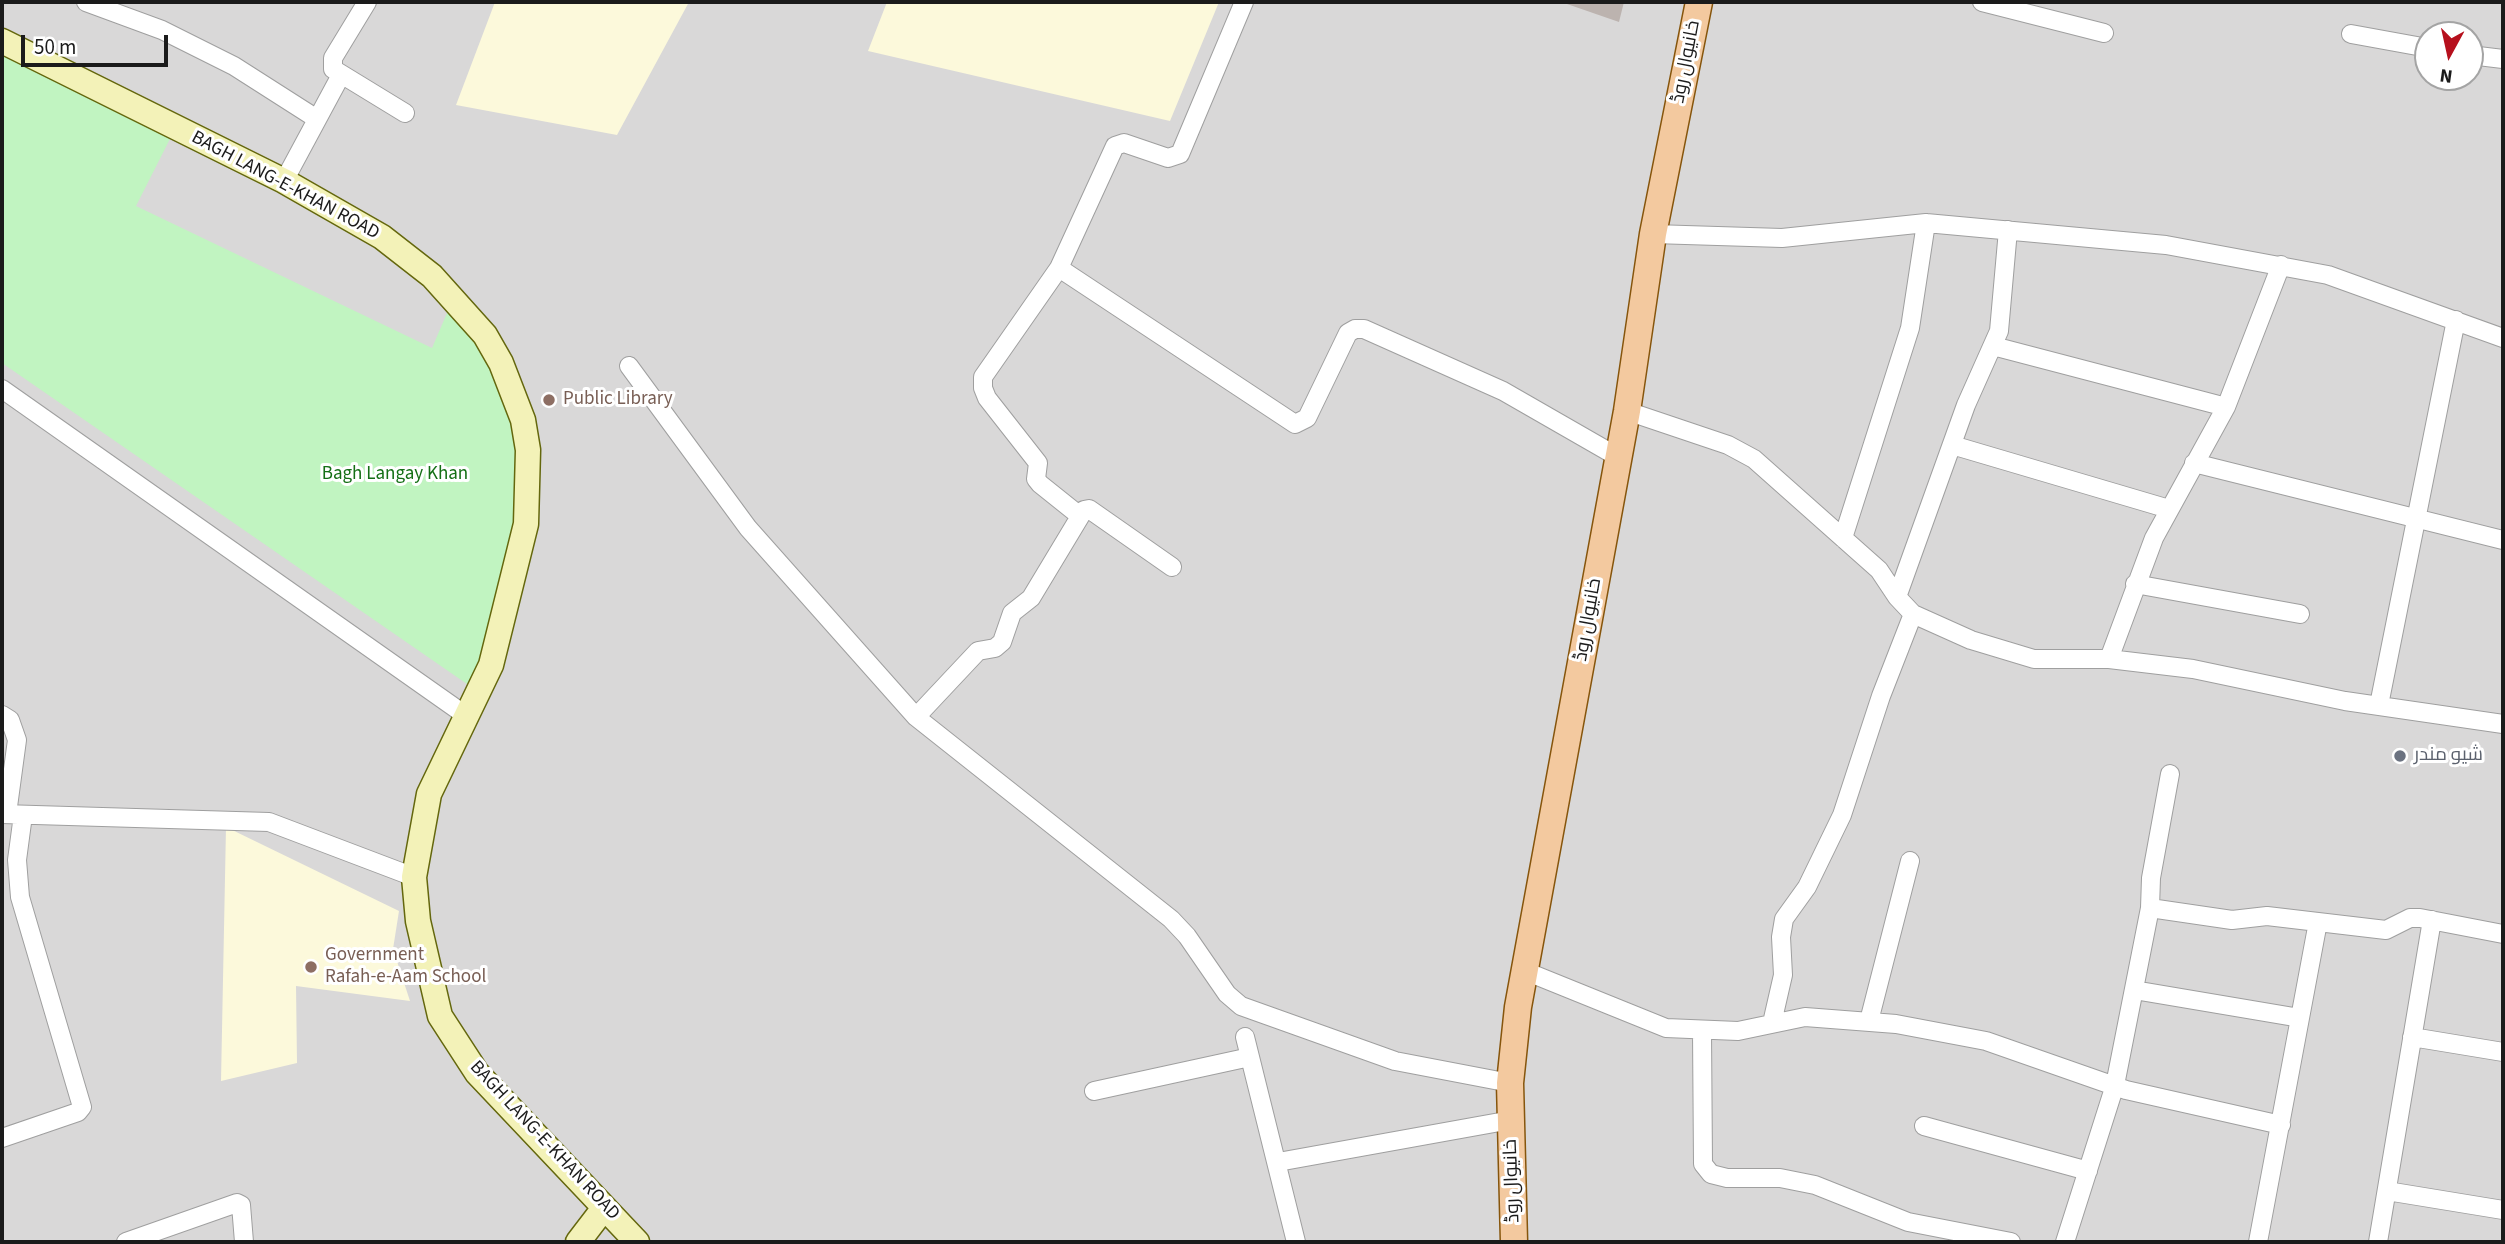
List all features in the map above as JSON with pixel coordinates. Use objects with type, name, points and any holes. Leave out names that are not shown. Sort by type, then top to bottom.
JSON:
[{"type":"main road","name":"خانیوال روڈ","points":[[1514,1242],[1510,1083],[1525,971],[1627,411],[1653,234],[1699,2]]},
{"type":"street","points":[[86,2],[162,30],[234,66],[317,119]]},
{"type":"street","points":[[366,2],[333,58],[333,69],[405,113]]},
{"type":"street","points":[[1080,516],[1036,480],[1038,463],[987,398],[983,377],[1059,268],[1115,146],[1124,142],[1168,158],[1180,154],[1244,2]]},
{"type":"street","points":[[1982,2],[2104,33]]},
{"type":"street","points":[[2351,34],[2414,45]]},
{"type":"street","name":"BAGH LANG-E-KHAN ROAD","points":[[2,41],[284,181],[382,237],[432,276],[485,335],[513,391],[528,450],[526,524],[491,665],[429,794],[414,877],[420,932],[440,1016],[477,1073],[637,1242]]},
{"type":"street","points":[[2484,56],[2503,58]]},
{"type":"street","points":[[284,181],[341,75]]},
{"type":"street","points":[[1653,234],[1782,238],[1926,223],[2166,245],[2281,265],[2348,281],[2503,338]]},
{"type":"street","points":[[1843,538],[1910,328],[1926,223]]},
{"type":"street","points":[[1897,597],[1952,444],[1993,346],[2002,314],[2008,230]]},
{"type":"street","points":[[2109,659],[2136,584],[2169,509],[2226,407],[2281,265]]},
{"type":"street","points":[[1059,268],[1295,424],[1307,418],[1348,333],[1364,329],[1503,391],[1618,457]]},
{"type":"street","points":[[2379,705],[2456,320]]},
{"type":"street","points":[[1993,346],[2226,407]]},
{"type":"street","points":[[629,366],[748,528],[916,717],[1171,919],[1187,936],[1227,994],[1241,1006],[1395,1061],[1510,1083]]},
{"type":"street","points":[[2,388],[468,717]]},
{"type":"street","points":[[1627,411],[1741,451],[1880,570],[1897,597],[1913,614],[2018,656],[2109,659],[2193,669],[2345,701],[2503,724]]},
{"type":"street","points":[[1952,444],[2169,509]]},
{"type":"street","points":[[2194,463],[2503,540]]},
{"type":"street","points":[[916,717],[978,651],[995,648],[1002,642],[1012,613],[1031,598],[1080,516],[1089,509],[1172,568]]},
{"type":"street","points":[[2136,584],[2300,614]]},
{"type":"street","points":[[1772,1023],[1783,975],[1781,937],[1784,919],[1808,887],[1842,815],[1881,696],[1913,614]]},
{"type":"street","points":[[2,715],[10,720],[17,740],[11,815],[20,897],[82,1107],[78,1112],[2,1138]]},
{"type":"street","points":[[2065,1242],[2115,1085],[2150,908],[2151,878],[2169,774]]},
{"type":"street","points":[[11,815],[269,822],[414,877]]},
{"type":"street","points":[[1869,1021],[1910,861]]},
{"type":"street","points":[[2150,908],[2232,920],[2267,916],[2386,930],[2410,918],[2503,934]]},
{"type":"street","points":[[2378,1242],[2432,920]]},
{"type":"street","points":[[2258,1242],[2318,922]]},
{"type":"street","points":[[1525,971],[1666,1028],[1702,1032],[1738,1031],[1805,1017],[1869,1021],[1986,1041],[2115,1085],[2281,1125]]},
{"type":"street","points":[[2134,990],[2300,1018]]},
{"type":"street","points":[[1702,1032],[1703,1164],[1711,1174],[1727,1178],[1780,1178],[1815,1185],[1908,1222],[2011,1242]]},
{"type":"street","points":[[1245,1037],[1296,1242]]},
{"type":"street","points":[[2412,1038],[2503,1052]]},
{"type":"street","points":[[1094,1091],[1250,1057]]},
{"type":"street","points":[[1278,1162],[1511,1120]]},
{"type":"street","points":[[1924,1126],[2088,1171]]},
{"type":"street","points":[[2387,1191],[2503,1210]]},
{"type":"street","points":[[125,1242],[237,1203],[241,1205],[244,1242]]},
{"type":"street","points":[[579,1242],[604,1208]]},
{"type":"shaded area","points":[[2,2],[2503,2],[2503,1242],[2,1242]]},
{"type":"shaded area","points":[[495,2],[689,2],[617,135],[456,105]]},
{"type":"shaded area","points":[[887,2],[1219,2],[1170,121],[868,51]]},
{"type":"shaded area","name":"Government Rafah-e-Aam School","points":[[226,827],[399,911],[393,949],[410,1001],[296,986],[297,1063],[221,1081]]},
{"type":"green space","name":"Bagh Langay Khan","points":[[2,41],[176,127],[136,206],[432,348],[453,299],[485,335],[528,450],[480,693],[2,363]]},
{"type":"building","points":[[1567,2],[1624,2],[1619,22]]},
{"type":"place","name":"Public Library","points":[[549,400]]},
{"type":"place","name":"شیو مندر","points":[[2400,756]]},
{"type":"place","name":"Government Rafah-e-Aam School","points":[[311,967]]}]
